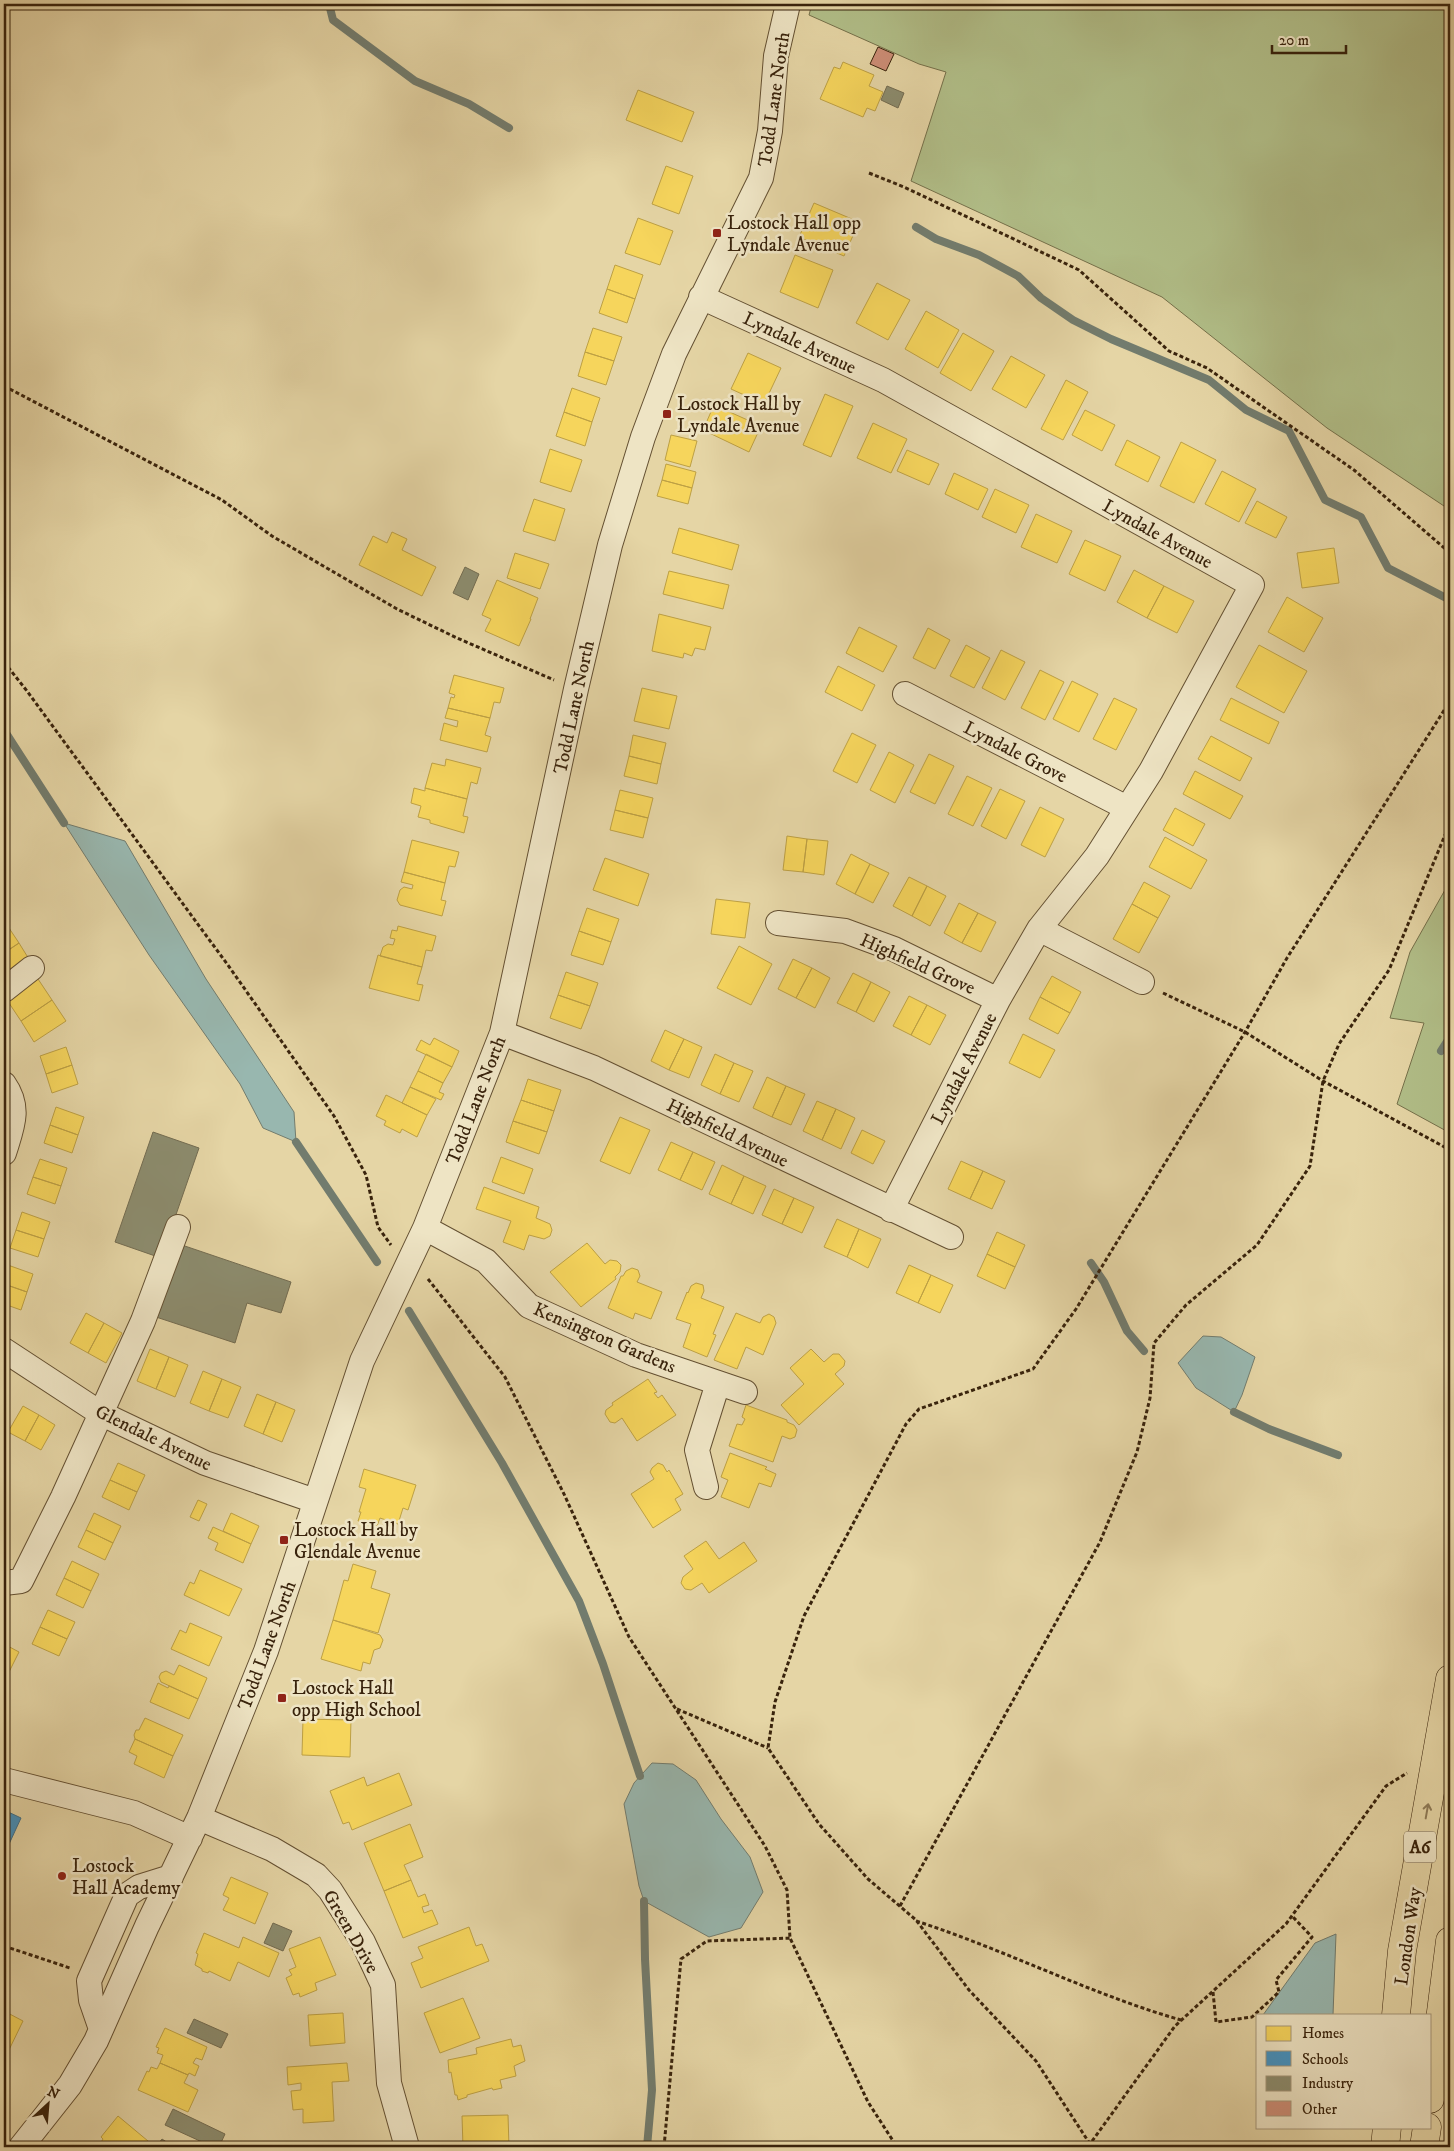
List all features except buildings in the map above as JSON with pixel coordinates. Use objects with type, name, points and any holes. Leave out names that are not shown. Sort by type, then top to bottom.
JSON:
[{"type":"highway","name":"London Way","points":[[1396,2014],[1402,1951],[1450,1679]]},
{"type":"highway","points":[[1432,2082],[1450,1941]]},
{"type":"highway","points":[[1385,2147],[1387,2128]]},
{"type":"highway","points":[[1424,2147],[1427,2128]]},
{"type":"street","name":"Todd Lane North","points":[[21,2147],[70,2085],[101,2029],[195,1828],[266,1651],[362,1361],[425,1228],[502,1033],[576,689],[610,545],[643,437],[674,354],[761,178],[770,131],[776,56],[788,4]]},
{"type":"street","name":"Lyndale Avenue","points":[[702,297],[883,380],[1252,585],[1151,772],[1097,856],[1038,929],[998,1000],[891,1210]]},
{"type":"street","name":"Lyndale Grove","points":[[905,694],[1127,808]]},
{"type":"street","name":"Highfield Grove","points":[[778,923],[844,931],[853,934],[894,949],[998,1000]]},
{"type":"street","points":[[1038,929],[1142,982]]},
{"type":"street","points":[[4,990],[32,968]]},
{"type":"street","name":"Highfield Avenue","points":[[502,1033],[594,1068],[951,1237]]},
{"type":"street","points":[[4,1084],[11,1094],[15,1118],[4,1152]]},
{"type":"street","points":[[4,1582],[21,1581],[64,1496],[143,1321],[178,1227]]},
{"type":"street","name":"Kensington Gardens","points":[[425,1228],[486,1261],[529,1306],[636,1355],[745,1392]]},
{"type":"street","name":"Glendale Avenue","points":[[4,1350],[100,1413],[204,1463],[316,1501]]},
{"type":"street","points":[[706,1487],[697,1450],[718,1383]]},
{"type":"street","name":"Green Drive","points":[[4,1780],[272,1849],[316,1875],[330,1890],[364,1942],[383,1985],[389,2083],[407,2147]]},
{"type":"street","points":[[101,2029],[91,2000],[89,1981],[128,1895],[139,1887],[171,1877]]},
{"type":"path","points":[[869,173],[904,187],[1079,270],[1168,351],[1207,368],[1354,470],[1450,553]]},
{"type":"path","points":[[4,386],[222,500],[272,536],[397,609],[457,638],[576,689]]},
{"type":"path","points":[[4,662],[230,968],[334,1116],[366,1175],[378,1227],[391,1246],[411,1258],[505,1377],[564,1494],[629,1637],[764,1846],[787,1890],[790,1938],[868,2102],[897,2147]]},
{"type":"path","points":[[768,1748],[775,1702],[804,1616],[906,1424],[919,1409],[1033,1369],[1076,1309],[1246,1032],[1286,958],[1450,701]]},
{"type":"path","points":[[900,1906],[1100,1542],[1137,1452],[1150,1398],[1154,1343],[1186,1305],[1257,1245],[1310,1166],[1323,1081],[1339,1044],[1389,970],[1450,823]]},
{"type":"path","points":[[1142,982],[1246,1032],[1323,1081],[1450,1150]]},
{"type":"path","points":[[676,1709],[768,1748],[819,1824],[868,1879],[916,1920],[969,1990],[1036,2061],[1090,2145],[1180,2020],[1286,1924],[1386,1786],[1407,1773]]},
{"type":"path","points":[[1213,1991],[1216,2022],[1252,2017],[1279,1992],[1276,1980],[1312,1937],[1292,1916]]},
{"type":"path","points":[[916,1920],[951,1932],[1139,2008],[1180,2020]]},
{"type":"path","points":[[664,2147],[681,1959],[707,1941],[790,1938]]},
{"type":"path","points":[[4,1946],[92,1975]]},
{"type":"green space","points":[[812,4],[1450,4],[1450,510],[1327,428],[1162,297],[911,181],[946,72],[919,64],[809,15]]},
{"type":"green space","points":[[1450,881],[1450,1133],[1397,1104],[1424,1023],[1390,1018],[1410,952]]},
{"type":"water","points":[[64,823],[125,841],[206,979],[294,1112],[296,1142],[263,1128],[240,1084],[149,955]]},
{"type":"water","points":[[1203,1336],[1221,1337],[1255,1357],[1234,1412],[1196,1388],[1178,1363]]},
{"type":"water","points":[[652,1763],[673,1764],[696,1780],[721,1819],[750,1857],[763,1892],[741,1928],[709,1937],[644,1901],[639,1886],[624,1804],[634,1783]]},
{"type":"water","points":[[1336,1934],[1333,2014],[1264,2014],[1315,1943]]},
{"type":"waterway","points":[[329,4],[333,20],[415,81],[469,104],[509,128]]},
{"type":"waterway","points":[[916,227],[936,239],[979,255],[1018,276],[1041,298],[1073,320],[1111,339],[1209,380],[1246,410],[1289,431],[1325,500],[1361,517],[1388,568],[1450,600]]},
{"type":"waterway","points":[[4,730],[64,823]]},
{"type":"waterway","points":[[1441,1051],[1450,1037]]},
{"type":"waterway","points":[[296,1142],[377,1262]]},
{"type":"waterway","points":[[1091,1263],[1104,1282],[1127,1331],[1144,1351]]},
{"type":"waterway","points":[[409,1311],[502,1463],[579,1601],[603,1664],[640,1776]]},
{"type":"waterway","points":[[1234,1412],[1269,1429],[1338,1455]]},
{"type":"waterway","points":[[644,1901],[652,2090],[647,2147]]},
{"type":"place","name":"Lostock Hall opp Lyndale Avenue","points":[[717,233]]},
{"type":"place","name":"Lostock Hall by Lyndale Avenue","points":[[667,414]]},
{"type":"place","name":"Lostock Hall by Glendale Avenue","points":[[284,1540]]},
{"type":"place","name":"Lostock Hall opp High School","points":[[282,1698]]},
{"type":"place","name":"Lostock Hall Academy","points":[[62,1876]]}]
